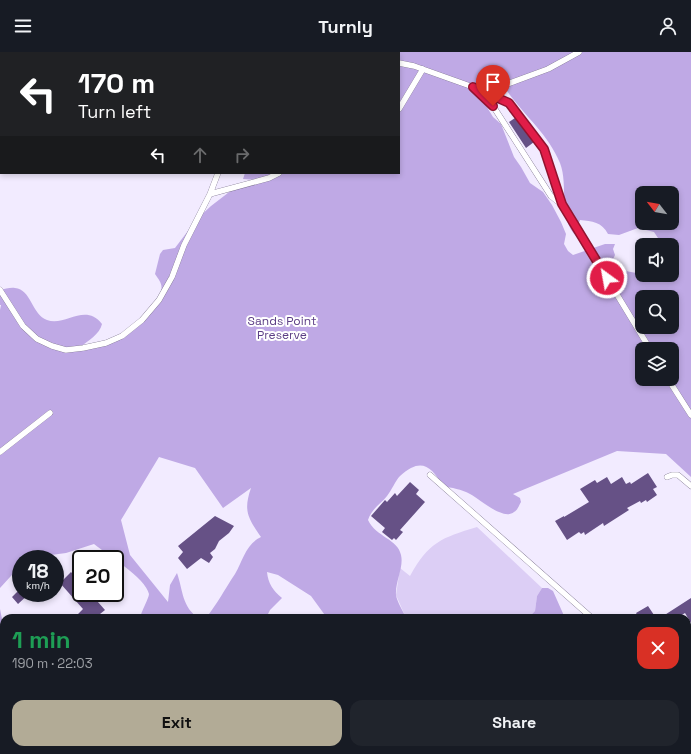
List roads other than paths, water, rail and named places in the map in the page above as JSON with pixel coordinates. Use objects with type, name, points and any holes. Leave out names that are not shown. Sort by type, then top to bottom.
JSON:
[{"type":"lane","points":[[473,87],[502,86],[548,69],[579,52]]},
{"type":"lane","points":[[400,63],[473,87],[509,103],[540,144],[548,158],[562,204],[646,342]]},
{"type":"lane","points":[[400,107],[423,70]]},
{"type":"lane","points":[[473,87],[493,106],[551,196],[562,204]]},
{"type":"lane","points":[[0,290],[23,326],[37,339],[66,350],[83,348],[111,341],[122,336],[142,320],[159,300],[172,277],[184,245],[210,194],[218,174]]},
{"type":"lane","points":[[210,194],[269,178],[277,174]]},
{"type":"lane","points":[[673,386],[691,414]]},
{"type":"lane","points":[[0,452],[50,413]]},
{"type":"lane","points":[[430,475],[587,614]]},
{"type":"lane","points":[[667,477],[678,475],[691,486]]},
{"type":"park label","name":"Sands Point Preserve","points":[[282,328]]}]
